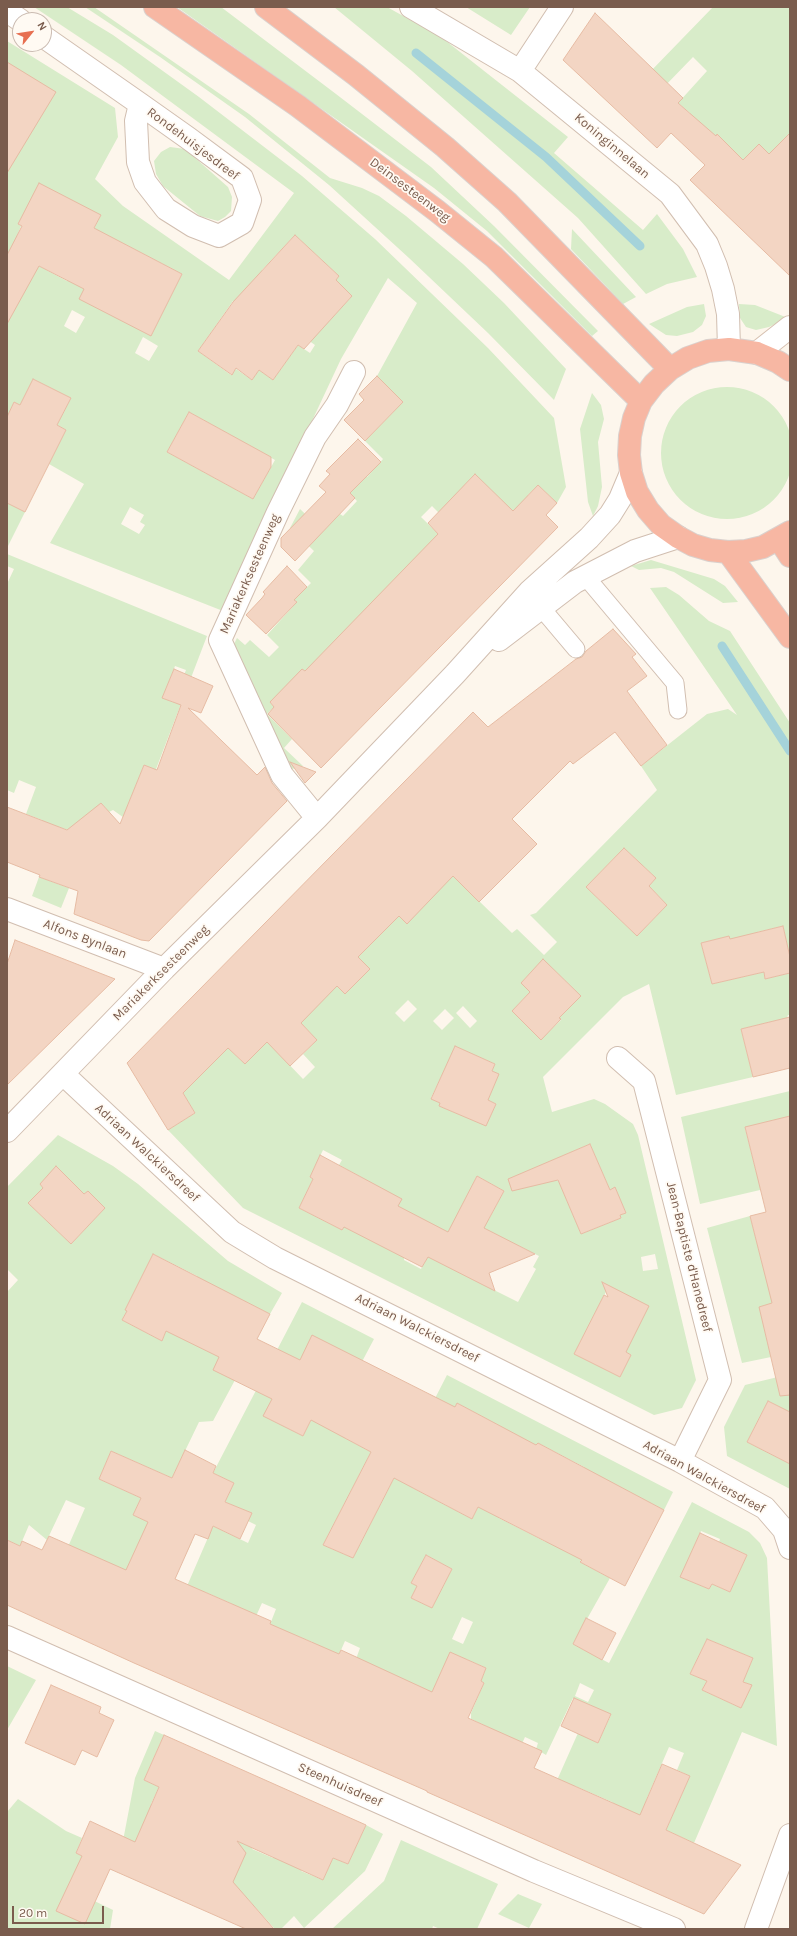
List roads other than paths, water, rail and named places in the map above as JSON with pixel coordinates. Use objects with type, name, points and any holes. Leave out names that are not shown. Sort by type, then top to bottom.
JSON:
[{"type":"highway","name":"Deinsesteenweg","points":[[155,7],[298,106],[437,211],[494,257],[641,401]]},
{"type":"highway","points":[[266,7],[362,80],[445,147],[507,202],[670,369]]},
{"type":"highway","points":[[786,542],[746,551],[728,552],[699,547],[678,537],[661,525],[648,510],[638,492],[631,473],[629,455],[630,436],[634,418],[641,401],[654,384],[670,369],[688,358],[729,349],[757,353],[778,362],[790,370]]},
{"type":"highway","points":[[728,552],[790,637]]},
{"type":"street","name":"Koninginnelaan","points":[[411,7],[520,70],[670,194],[707,244],[721,282],[728,314],[729,349]]},
{"type":"street","points":[[520,70],[562,7]]},
{"type":"street","name":"Rondehuisjesdreef","points":[[52,43],[140,104],[242,178],[250,200],[242,222],[219,236],[192,226],[166,209],[145,182],[138,162],[136,121],[140,104]]},
{"type":"street","points":[[757,353],[790,327]]},
{"type":"street","name":"Mariakerksesteenweg","points":[[317,818],[282,775],[220,640],[278,512],[315,437],[337,405],[354,372]]},
{"type":"street","name":"Mariakerksesteenweg","points":[[7,1132],[164,969],[317,818],[456,674],[535,600],[610,515],[620,499],[631,473]]},
{"type":"street","name":"Mariakerksesteenweg","points":[[535,600],[586,577],[635,551],[678,537]]},
{"type":"street","name":"Alfons Bynlaan","points":[[7,909],[164,969]]},
{"type":"street","name":"Jean-Baptiste d'Hanedreef","points":[[618,1058],[644,1081],[720,1380],[680,1460]]},
{"type":"street","name":"Adriaan Walckiersdreef","points":[[63,1074],[232,1232],[276,1258],[680,1460],[765,1508],[784,1530],[790,1548]]},
{"type":"street","name":"Steenhuisdreef","points":[[7,1637],[534,1871],[674,1929]]},
{"type":"street","points":[[756,1929],[790,1835]]},
{"type":"lane","points":[[586,577],[676,683],[678,710]]},
{"type":"lane","points":[[535,600],[576,649]]},
{"type":"waterway","points":[[416,53],[546,157],[640,246]]},
{"type":"waterway","points":[[722,646],[790,751]]}]
